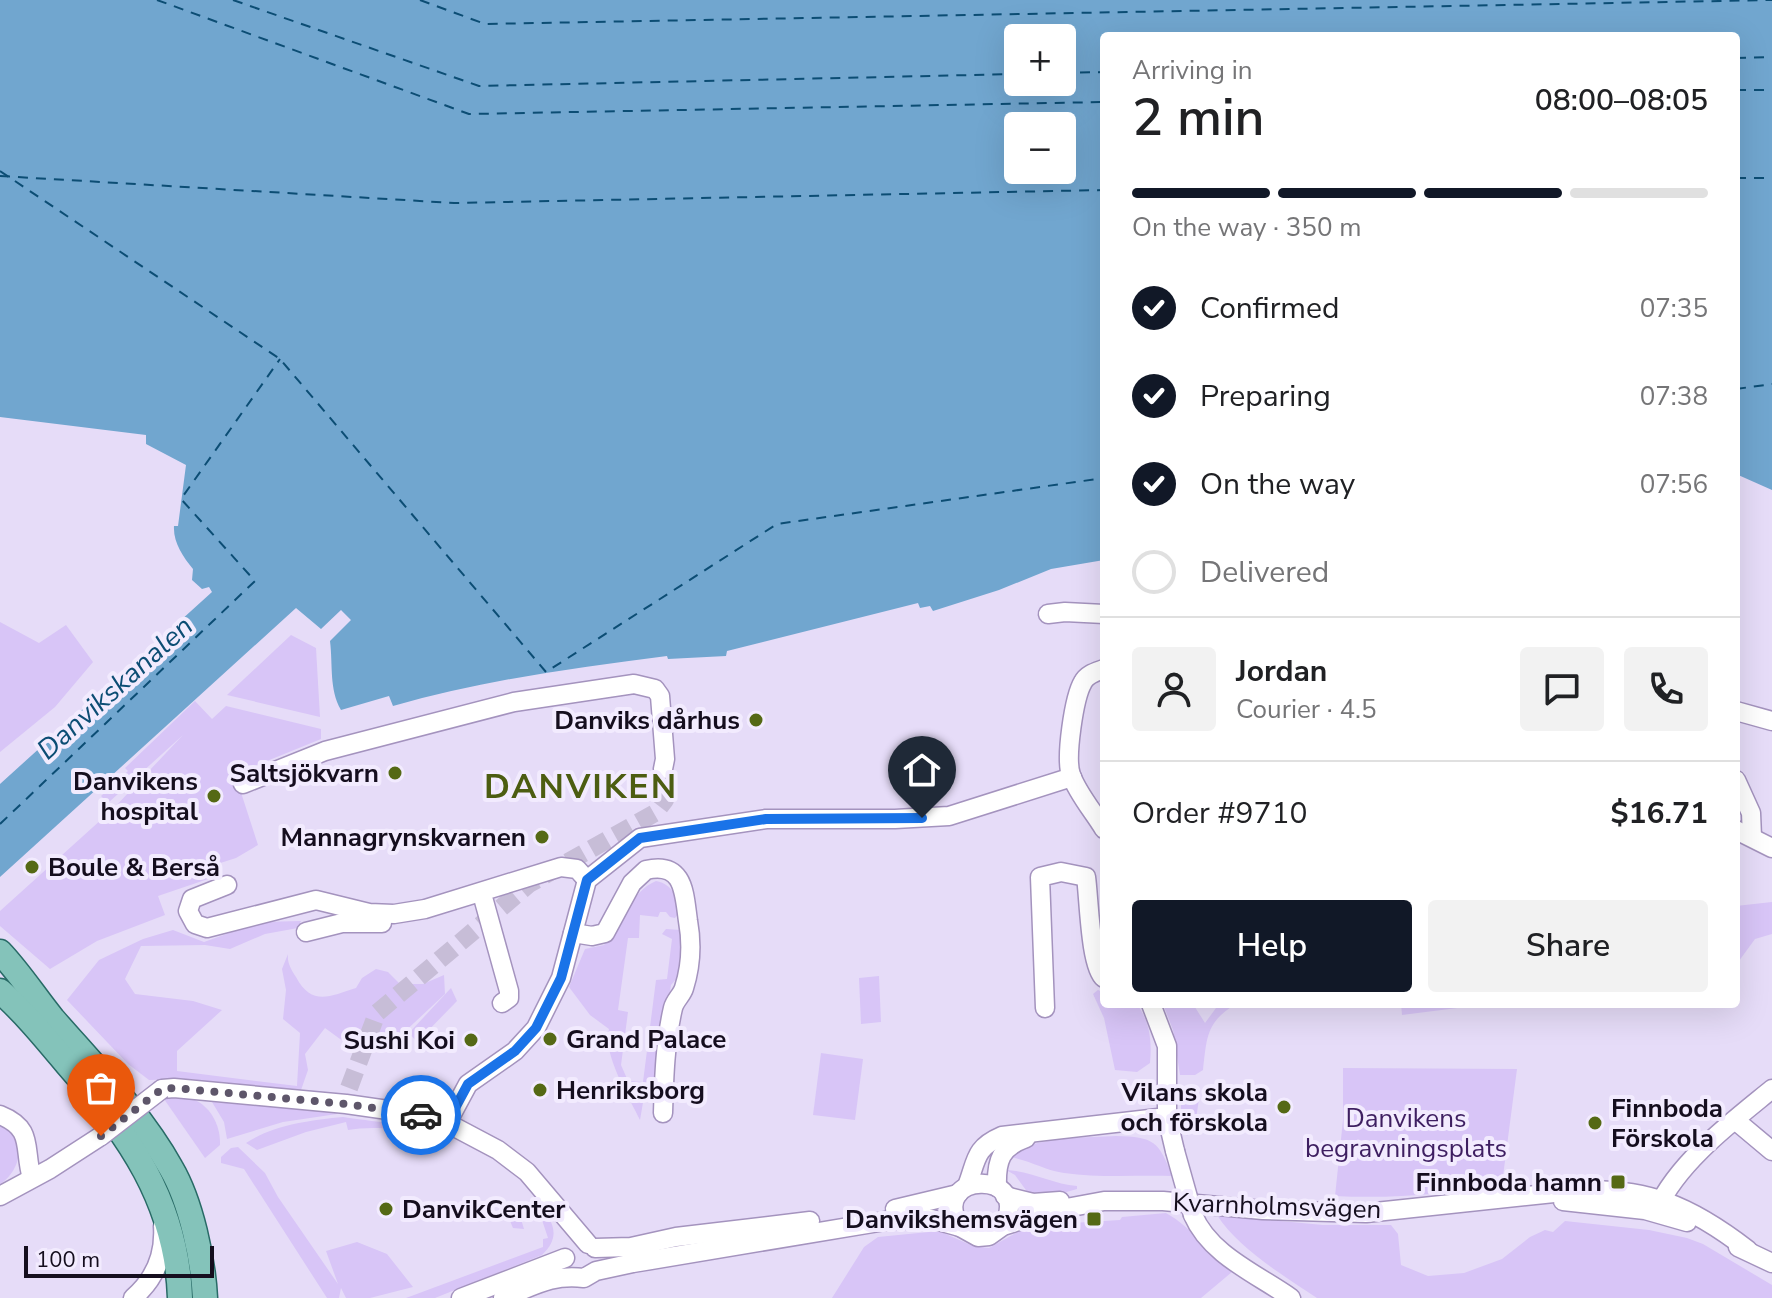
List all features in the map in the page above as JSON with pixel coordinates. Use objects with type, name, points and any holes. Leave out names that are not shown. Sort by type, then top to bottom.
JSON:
[{"type":"main road","points":[[1,958],[103,1076],[172,1169],[197,1244],[205,1298]]},
{"type":"main road","points":[[0,991],[26,1015],[87,1087],[140,1159],[161,1203],[174,1243],[180,1298]]},
{"type":"street","points":[[1048,614],[1100,614]]},
{"type":"street","points":[[1100,671],[1088,676],[1081,685],[1068,756],[1072,777],[1100,822]]},
{"type":"street","points":[[243,784],[325,751],[514,702],[634,684],[655,689],[660,696],[665,759],[663,769]]},
{"type":"street","points":[[1740,712],[1772,721]]},
{"type":"street","points":[[447,1123],[468,1084],[515,1051],[536,1028],[561,978],[587,880],[640,838],[766,819],[949,816],[1072,777]]},
{"type":"street","points":[[1740,789],[1751,813],[1744,834],[1772,848]]},
{"type":"street","points":[[306,932],[342,923],[401,924],[561,867],[577,869],[587,880]]},
{"type":"street","points":[[573,933],[592,936],[605,933],[632,883],[646,870],[664,869],[674,874],[683,885],[691,951],[684,991],[673,1007],[663,1113]]},
{"type":"street","points":[[1045,1008],[1040,877],[1061,872],[1086,877],[1095,960],[1100,975]]},
{"type":"street","points":[[227,885],[192,899],[188,911],[195,924],[207,928],[316,900],[369,913],[394,914],[483,896]]},
{"type":"street","points":[[483,896],[509,991],[509,998],[502,1003]]},
{"type":"street","points":[[1153,1008],[1167,1046],[1167,1117],[1198,1226],[1217,1248],[1291,1298]]},
{"type":"street","points":[[0,1196],[101,1136],[162,1089],[196,1089],[348,1096],[447,1123],[514,1161],[541,1186],[600,1259],[596,1271],[584,1278],[569,1261],[563,1215]]},
{"type":"street","points":[[1659,1205],[1689,1164],[1772,1089]]},
{"type":"street","points":[[1754,1104],[1772,1111]]},
{"type":"street","points":[[0,1115],[16,1123],[27,1139],[27,1163],[32,1178]]},
{"type":"street","points":[[960,1227],[954,1211],[977,1153],[991,1141],[1013,1133],[1167,1117]]},
{"type":"street","points":[[1735,1120],[1772,1151]]},
{"type":"street","points":[[1003,1226],[1009,1213],[1001,1191],[997,1162],[1000,1153],[1014,1142],[1040,1132]]},
{"type":"street","name":"Kvarnholmsvägen","points":[[592,1246],[631,1247],[676,1237],[920,1206],[978,1182],[1033,1203],[1069,1200],[1086,1203]]},
{"type":"street","name":"Kvarnholmsvägen","points":[[596,1271],[877,1221],[931,1219],[960,1227],[978,1237],[989,1236],[1003,1226],[1086,1203],[1163,1201],[1263,1210],[1366,1213],[1515,1198],[1659,1205],[1726,1243],[1772,1263]]},
{"type":"street","points":[[133,1298],[153,1277],[161,1254],[164,1239],[161,1203]]},
{"type":"street","points":[[503,1298],[556,1277],[581,1242],[592,1246]]},
{"type":"street","points":[[461,1298],[569,1261]]},
{"type":"green space","points":[[0,622],[39,643],[66,625],[93,662],[55,707],[0,752]]},
{"type":"green space","points":[[291,635],[316,648],[320,717],[227,695]]},
{"type":"green space","points":[[195,701],[212,719],[226,706],[321,729],[321,739],[235,774],[258,845],[236,858],[211,866],[208,879],[158,896],[165,915],[97,941],[50,969],[0,926],[0,911],[113,809],[183,735],[108,803],[101,796],[128,771],[125,768]]},
{"type":"green space","points":[[656,881],[667,885],[673,893],[678,914],[675,918],[666,912],[660,912],[658,917],[640,915],[639,938],[628,938],[618,1010],[628,1012],[621,1065],[628,1081],[643,1082],[656,980],[667,979],[672,939],[662,934],[666,929],[681,930],[684,970],[671,985],[657,1083],[646,1085],[640,1120],[613,1062],[609,1050],[609,1029],[590,1015],[569,987],[585,949],[604,945],[633,900]]},
{"type":"green space","points":[[1772,902],[1772,934],[1755,939],[1740,960],[1740,906]]},
{"type":"green space","points":[[301,921],[298,928],[265,934],[230,949],[205,945],[141,946],[125,979],[135,994],[193,1001],[222,1010],[177,1051],[177,1071],[297,1086],[300,1033],[283,1019],[286,990],[282,969],[288,954],[290,966],[302,986],[315,996],[330,996],[356,988],[362,978],[376,969],[388,972],[400,984],[423,984],[444,975],[445,994],[384,1051],[351,1047],[325,1028],[305,1054],[308,1070],[301,1090],[190,1079],[149,1080],[128,1064],[67,1000],[99,960],[143,939],[173,930],[204,942],[260,922]]},
{"type":"green space","points":[[879,976],[881,1022],[861,1024],[859,978]]},
{"type":"green space","points":[[451,988],[457,1001],[417,1042],[409,1033]]},
{"type":"green space","points":[[1100,991],[1100,1008],[1139,1008],[1145,1018],[1150,1039],[1150,1063],[1137,1072],[1115,1070],[1104,1018],[1093,994]]},
{"type":"green space","points":[[1165,1008],[1196,1008],[1205,1023],[1216,1008],[1230,1008],[1213,1024],[1207,1039],[1203,1070],[1195,1075],[1180,1075],[1173,1030]]},
{"type":"green space","points":[[1401,1008],[1457,1008],[1402,1015]]},
{"type":"green space","points":[[821,1053],[863,1059],[855,1120],[813,1115]]},
{"type":"green space","name":"Danvikens begravningsplats","points":[[1343,1068],[1517,1069],[1502,1184],[1419,1195],[1335,1196],[1343,1120]]},
{"type":"green space","points":[[1181,1091],[1199,1099],[1196,1119],[1187,1136],[1181,1122]]},
{"type":"green space","points":[[176,1096],[194,1099],[213,1117],[220,1145],[205,1158],[164,1099]]},
{"type":"green space","points":[[212,1102],[338,1110],[337,1114],[283,1122],[227,1139],[224,1122]]},
{"type":"green space","points":[[343,1117],[419,1130],[437,1140],[435,1143],[417,1134],[393,1129],[348,1130],[346,1122],[306,1132],[257,1150],[246,1143],[280,1128]]},
{"type":"green space","points":[[0,1126],[15,1137],[19,1154],[13,1170],[0,1184]]},
{"type":"green space","points":[[1116,1136],[1153,1143],[1159,1148],[1172,1176],[1064,1173],[1010,1157],[1030,1145],[1044,1142]]},
{"type":"green space","points":[[238,1147],[265,1173],[338,1284],[326,1251],[357,1242],[387,1254],[413,1287],[370,1298],[346,1298],[341,1288],[339,1298],[327,1298],[244,1169],[221,1163],[221,1157],[231,1148]]},
{"type":"green space","points":[[1006,1170],[1077,1186],[1077,1189],[1049,1197],[1031,1197],[1015,1175]]},
{"type":"green space","points":[[525,1201],[538,1202],[553,1228],[552,1241],[542,1255],[435,1298],[406,1298],[543,1247],[543,1239],[548,1238],[540,1214],[536,1211],[520,1216],[524,1229],[513,1228],[511,1223],[510,1209]]},
{"type":"green space","points":[[1166,1213],[1232,1272],[1201,1298],[832,1298],[864,1247],[878,1237],[939,1231],[973,1246],[989,1248],[1021,1230],[1040,1225],[1120,1220],[1122,1217]]},
{"type":"green space","points":[[1217,1215],[1323,1225],[1391,1225],[1398,1234],[1401,1265],[1428,1276],[1464,1273],[1502,1259],[1530,1237],[1545,1230],[1553,1232],[1565,1221],[1649,1230],[1703,1244],[1772,1285],[1772,1298],[1317,1298],[1249,1250]]},
{"type":"water","name":"Danvikskanalen","points":[[0,0],[1772,0],[1772,490],[1740,476],[1740,32],[1100,32],[1100,561],[1051,569],[933,611],[930,606],[920,608],[918,603],[727,651],[726,656],[668,659],[667,656],[598,665],[495,682],[393,706],[389,696],[341,710],[333,685],[330,641],[351,620],[341,610],[321,629],[296,608],[0,877],[0,784],[212,592],[209,587],[202,589],[192,580],[193,569],[175,538],[174,526],[178,526],[186,465],[146,444],[146,435],[0,417]]},
{"type":"ferry route","points":[[157,0],[469,114],[1100,102]]},
{"type":"ferry route","points":[[233,0],[479,86],[1004,74]]},
{"type":"ferry route","points":[[420,0],[485,24],[1772,0]]},
{"type":"ferry route","points":[[1740,58],[1772,57]]},
{"type":"ferry route","points":[[1076,73],[1100,72]]},
{"type":"ferry route","points":[[1740,90],[1772,90]]},
{"type":"ferry route","points":[[0,171],[280,359],[546,672],[777,524],[1100,479]]},
{"type":"ferry route","points":[[0,176],[454,203],[1100,190]]},
{"type":"ferry route","points":[[1740,178],[1772,178]]},
{"type":"ferry route","points":[[0,824],[255,581],[181,499],[280,359]]},
{"type":"ferry route","points":[[1740,388],[1772,384]]},
{"type":"tunnel","points":[[349,1088],[377,1013],[529,884],[655,813],[665,800],[663,769]]},
{"type":"way so far","points":[[101,1136],[162,1089],[174,1088],[284,1097],[421,1115]]},
{"type":"place","name":"Danviks dårhus","points":[[756,720]]},
{"type":"place","name":"Saltsjökvarn","points":[[395,773]]},
{"type":"place","name":"Danvikens hospital","points":[[214,796]]},
{"type":"place","name":"Mannagrynskvarnen","points":[[542,837]]},
{"type":"place","name":"Boule & Berså","points":[[32,867]]},
{"type":"place","name":"Grand Palace","points":[[550,1039]]},
{"type":"place","name":"Sushi Koi","points":[[471,1040]]},
{"type":"place","name":"Henriksborg","points":[[540,1090]]},
{"type":"place","name":"Vilans skola och förskola","points":[[1284,1107]]},
{"type":"place","name":"Finnboda Förskola","points":[[1595,1123]]},
{"type":"place","name":"Finnboda hamn","points":[[1618,1182]]},
{"type":"place","name":"DanvikCenter","points":[[386,1209]]},
{"type":"place","name":"Danvikshemsvägen","points":[[1094,1219]]},
{"type":"district","name":"DANVIKEN","points":[[581,787]]},
{"type":"route","points":[[421,1115],[447,1123],[474,1077],[504,1060],[529,1038],[561,978],[587,880],[640,838],[766,819],[922,818]]}]
